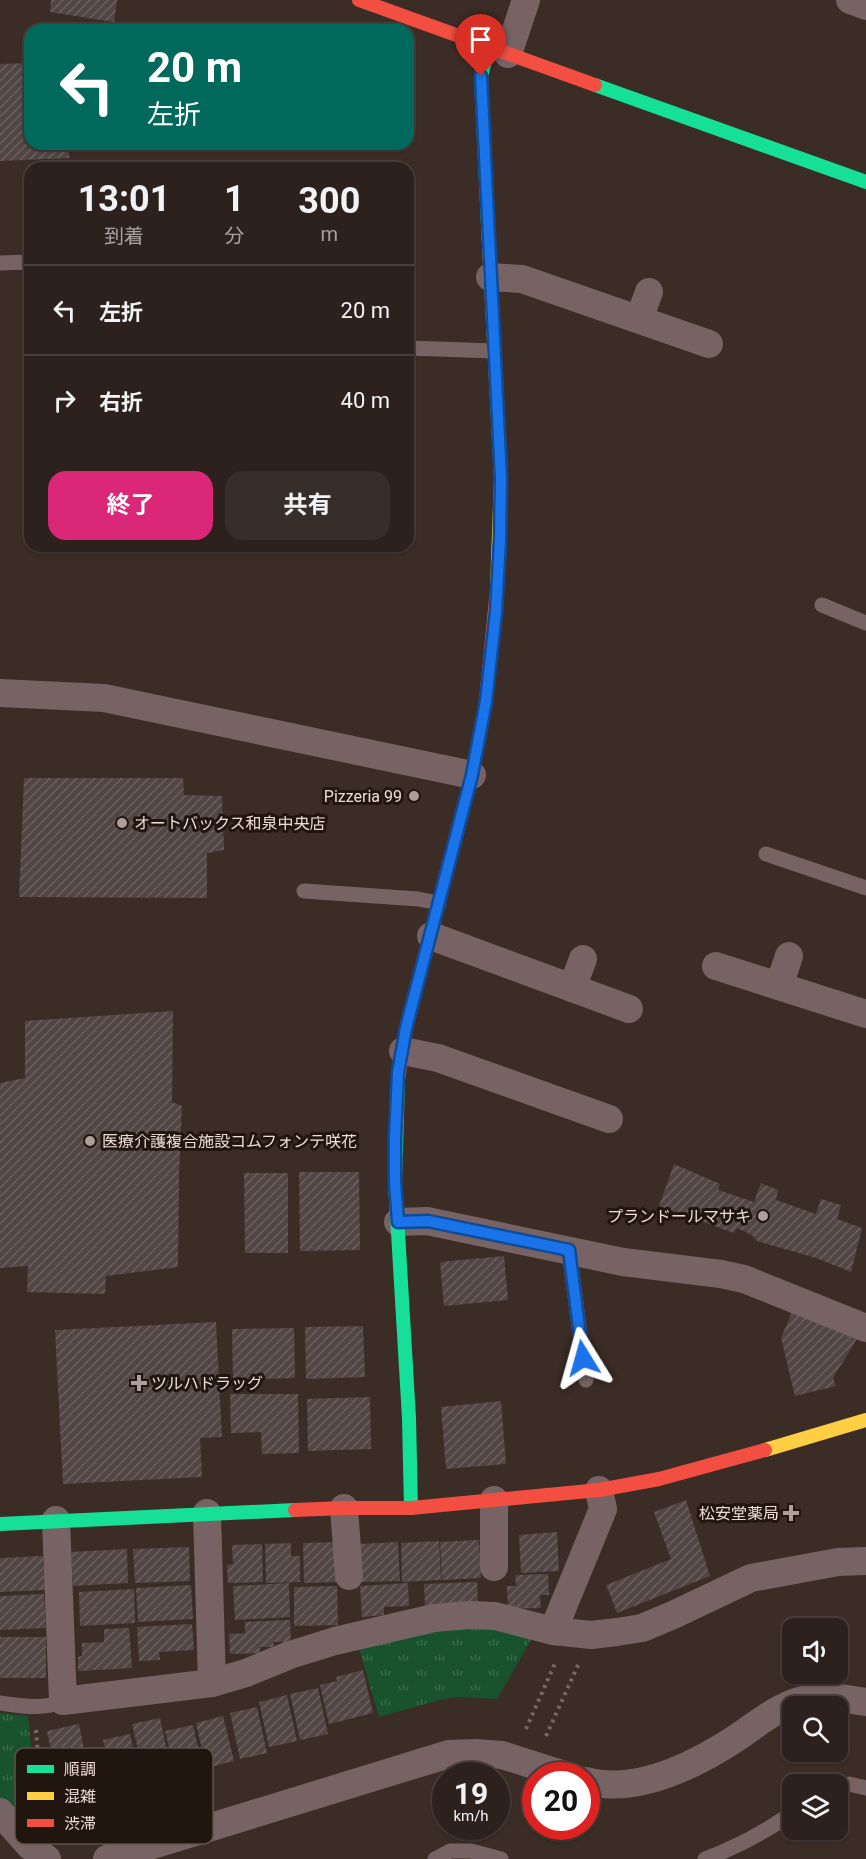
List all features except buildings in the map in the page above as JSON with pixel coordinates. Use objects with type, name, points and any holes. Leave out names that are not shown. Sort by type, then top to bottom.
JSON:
[{"type":"street","points":[[359,0],[866,182]]},
{"type":"street","points":[[411,1508],[409,1418],[395,1182],[398,1073],[406,1028],[472,775],[486,701],[497,592],[501,478],[481,76],[499,50],[526,0]]},
{"type":"street","points":[[850,0],[866,6]]},
{"type":"street","points":[[490,277],[522,279],[710,344]]},
{"type":"street","points":[[639,319],[649,292]]},
{"type":"street","points":[[0,693],[104,698],[472,775]]},
{"type":"street","points":[[431,936],[629,1009]]},
{"type":"street","points":[[779,986],[789,956]]},
{"type":"street","points":[[572,988],[583,959]]},
{"type":"street","points":[[716,966],[866,1014]]},
{"type":"street","points":[[403,1051],[438,1058],[609,1119]]},
{"type":"street","points":[[398,1222],[428,1221],[623,1262],[744,1279],[866,1328]]},
{"type":"street","points":[[0,1524],[344,1508],[411,1508],[600,1490],[660,1479],[866,1420]]},
{"type":"street","points":[[571,1632],[603,1509],[600,1490]]},
{"type":"street","points":[[494,1500],[494,1567]]},
{"type":"street","points":[[344,1508],[349,1575]]},
{"type":"street","points":[[207,1514],[212,1683]]},
{"type":"street","points":[[56,1520],[63,1701],[212,1683],[335,1641],[434,1618],[469,1615],[495,1616],[571,1632],[642,1628],[751,1578],[838,1562],[866,1561]]},
{"type":"street","points":[[600,1782],[616,1784],[645,1781],[675,1770],[706,1756],[764,1719],[803,1700],[824,1697],[866,1702]]},
{"type":"street","points":[[213,1826],[449,1754],[502,1755],[527,1762]]},
{"type":"street","points":[[0,1812],[15,1829]]},
{"type":"street","points":[[28,1844],[40,1856],[47,1859]]},
{"type":"street","points":[[106,1859],[155,1844]]},
{"type":"lane","points":[[0,263],[24,262]]},
{"type":"lane","points":[[414,348],[494,351]]},
{"type":"lane","points":[[822,605],[866,623]]},
{"type":"lane","points":[[766,854],[866,888]]},
{"type":"lane","points":[[304,891],[418,899],[439,903]]},
{"type":"lane","points":[[569,1250],[586,1380]]},
{"type":"lane","points":[[0,1703],[51,1706],[63,1701]]},
{"type":"lane","points":[[848,1784],[866,1788]]},
{"type":"lane","points":[[705,1859],[734,1848],[769,1830],[782,1820]]},
{"type":"lane","points":[[435,1859],[450,1851],[471,1851],[501,1859]]},
{"type":"path","points":[[526,1729],[571,1632]]},
{"type":"path","points":[[546,1736],[571,1632]]},
{"type":"path","points":[[34,1706],[38,1748]]},
{"type":"green space","points":[[470,1623],[533,1636],[497,1699],[460,1697],[443,1699],[379,1717],[358,1645]]},
{"type":"green space","points":[[0,1713],[28,1716],[32,1748],[15,1748],[15,1811],[0,1798]]},
{"type":"traffic: fast","points":[[488,225],[481,76],[489,47]]},
{"type":"traffic: fast","points":[[595,85],[866,182]]},
{"type":"traffic: fast","points":[[398,1080],[395,1182],[409,1418],[411,1508]]},
{"type":"traffic: fast","points":[[0,1524],[295,1510]]},
{"type":"traffic: slow","points":[[488,225],[501,478],[497,589]]},
{"type":"traffic: slow","points":[[765,1450],[866,1420]]},
{"type":"traffic: jam","points":[[359,0],[595,85]]},
{"type":"traffic: jam","points":[[398,1080],[406,1028],[472,775],[486,701],[497,589]]},
{"type":"traffic: jam","points":[[295,1510],[411,1508],[599,1490],[659,1479],[765,1450]]},
{"type":"place","name":"Pizzeria 99","points":[[414,796]]},
{"type":"place","name":"オートバックス和泉中央店","points":[[122,823]]},
{"type":"place","name":"医療介護複合施設コムフォンテ咲花","points":[[90,1141]]},
{"type":"place","name":"プランドールマサキ","points":[[763,1216]]},
{"type":"place","name":"ツルハドラッグ","points":[[139,1383]]},
{"type":"place","name":"松安堂薬局","points":[[791,1513]]},
{"type":"route","points":[[481,76],[501,478],[496,612],[486,701],[472,775],[406,1028],[398,1073],[395,1182],[398,1222],[428,1221],[569,1250],[583,1358]]}]
